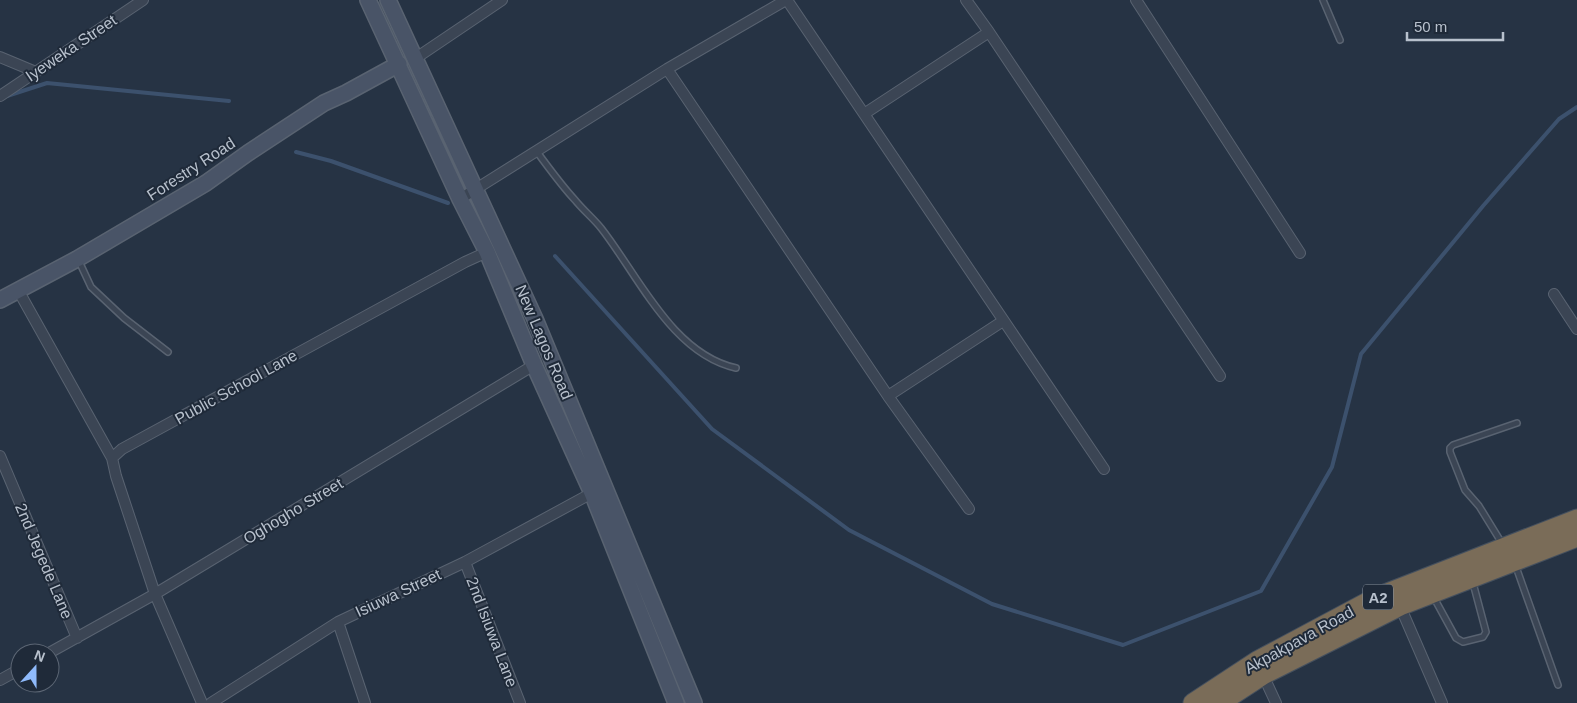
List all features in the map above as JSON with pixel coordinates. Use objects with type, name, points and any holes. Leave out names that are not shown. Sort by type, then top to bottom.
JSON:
[{"type":"highway","name":"Akpakpava Road","points":[[1220,703],[1263,675],[1400,606],[1471,578],[1509,554],[1577,519]]},
{"type":"highway","name":"Akpakpava Road","points":[[1193,703],[1257,661],[1377,597],[1509,554],[1577,537]]},
{"type":"main road","name":"New Lagos Road","points":[[368,0],[460,199],[487,252],[534,365],[592,493],[676,703]]},
{"type":"main road","name":"New Lagos Road","points":[[388,0],[539,328],[694,703]]},
{"type":"main road","name":"Forestry Road","points":[[0,300],[77,259],[206,183],[324,103],[399,64]]},
{"type":"street","name":"Iyeweka Street","points":[[0,96],[143,0]]},
{"type":"street","points":[[416,58],[502,0]]},
{"type":"street","points":[[460,199],[667,69],[787,0],[1104,469]]},
{"type":"street","points":[[966,0],[1220,376]]},
{"type":"street","points":[[1136,0],[1300,253]]},
{"type":"street","points":[[864,114],[989,32]]},
{"type":"street","points":[[0,57],[36,72]]},
{"type":"street","points":[[667,69],[888,396],[969,509]]},
{"type":"street","name":"Public School Lane","points":[[112,458],[122,449],[465,262],[487,252]]},
{"type":"street","points":[[18,290],[112,458],[116,476],[155,594],[202,703]]},
{"type":"street","points":[[1554,294],[1577,329]]},
{"type":"street","points":[[888,396],[1002,320]]},
{"type":"street","name":"Oghogho Street","points":[[60,647],[155,594],[534,365]]},
{"type":"street","name":"2nd Jegede Lane","points":[[0,456],[77,638]]},
{"type":"street","name":"Isiuwa Street","points":[[211,703],[338,622],[465,562],[592,493]]},
{"type":"street","name":"2nd Isiuwa Lane","points":[[465,562],[520,703]]},
{"type":"street","points":[[1400,606],[1442,703]]},
{"type":"street","points":[[338,622],[365,703]]},
{"type":"street","points":[[1263,675],[1276,703]]},
{"type":"lane","points":[[1323,0],[1340,40]]},
{"type":"lane","points":[[537,152],[575,200],[600,227],[669,323],[705,356],[718,363],[736,368]]},
{"type":"lane","points":[[77,259],[91,287],[124,318],[168,352]]},
{"type":"lane","points":[[1517,423],[1453,445],[1450,448],[1450,452],[1466,490],[1479,506],[1509,554],[1558,685]]},
{"type":"lane","points":[[1432,593],[1456,638],[1464,642],[1483,637],[1486,632],[1471,578]]},
{"type":"waterway","points":[[7,96],[47,83],[229,101]]},
{"type":"waterway","points":[[555,256],[712,429],[849,530],[992,604],[1123,645],[1261,591],[1332,467],[1361,354],[1483,206],[1559,119],[1577,107]]},
{"type":"waterway","points":[[296,152],[331,161],[448,203]]}]
